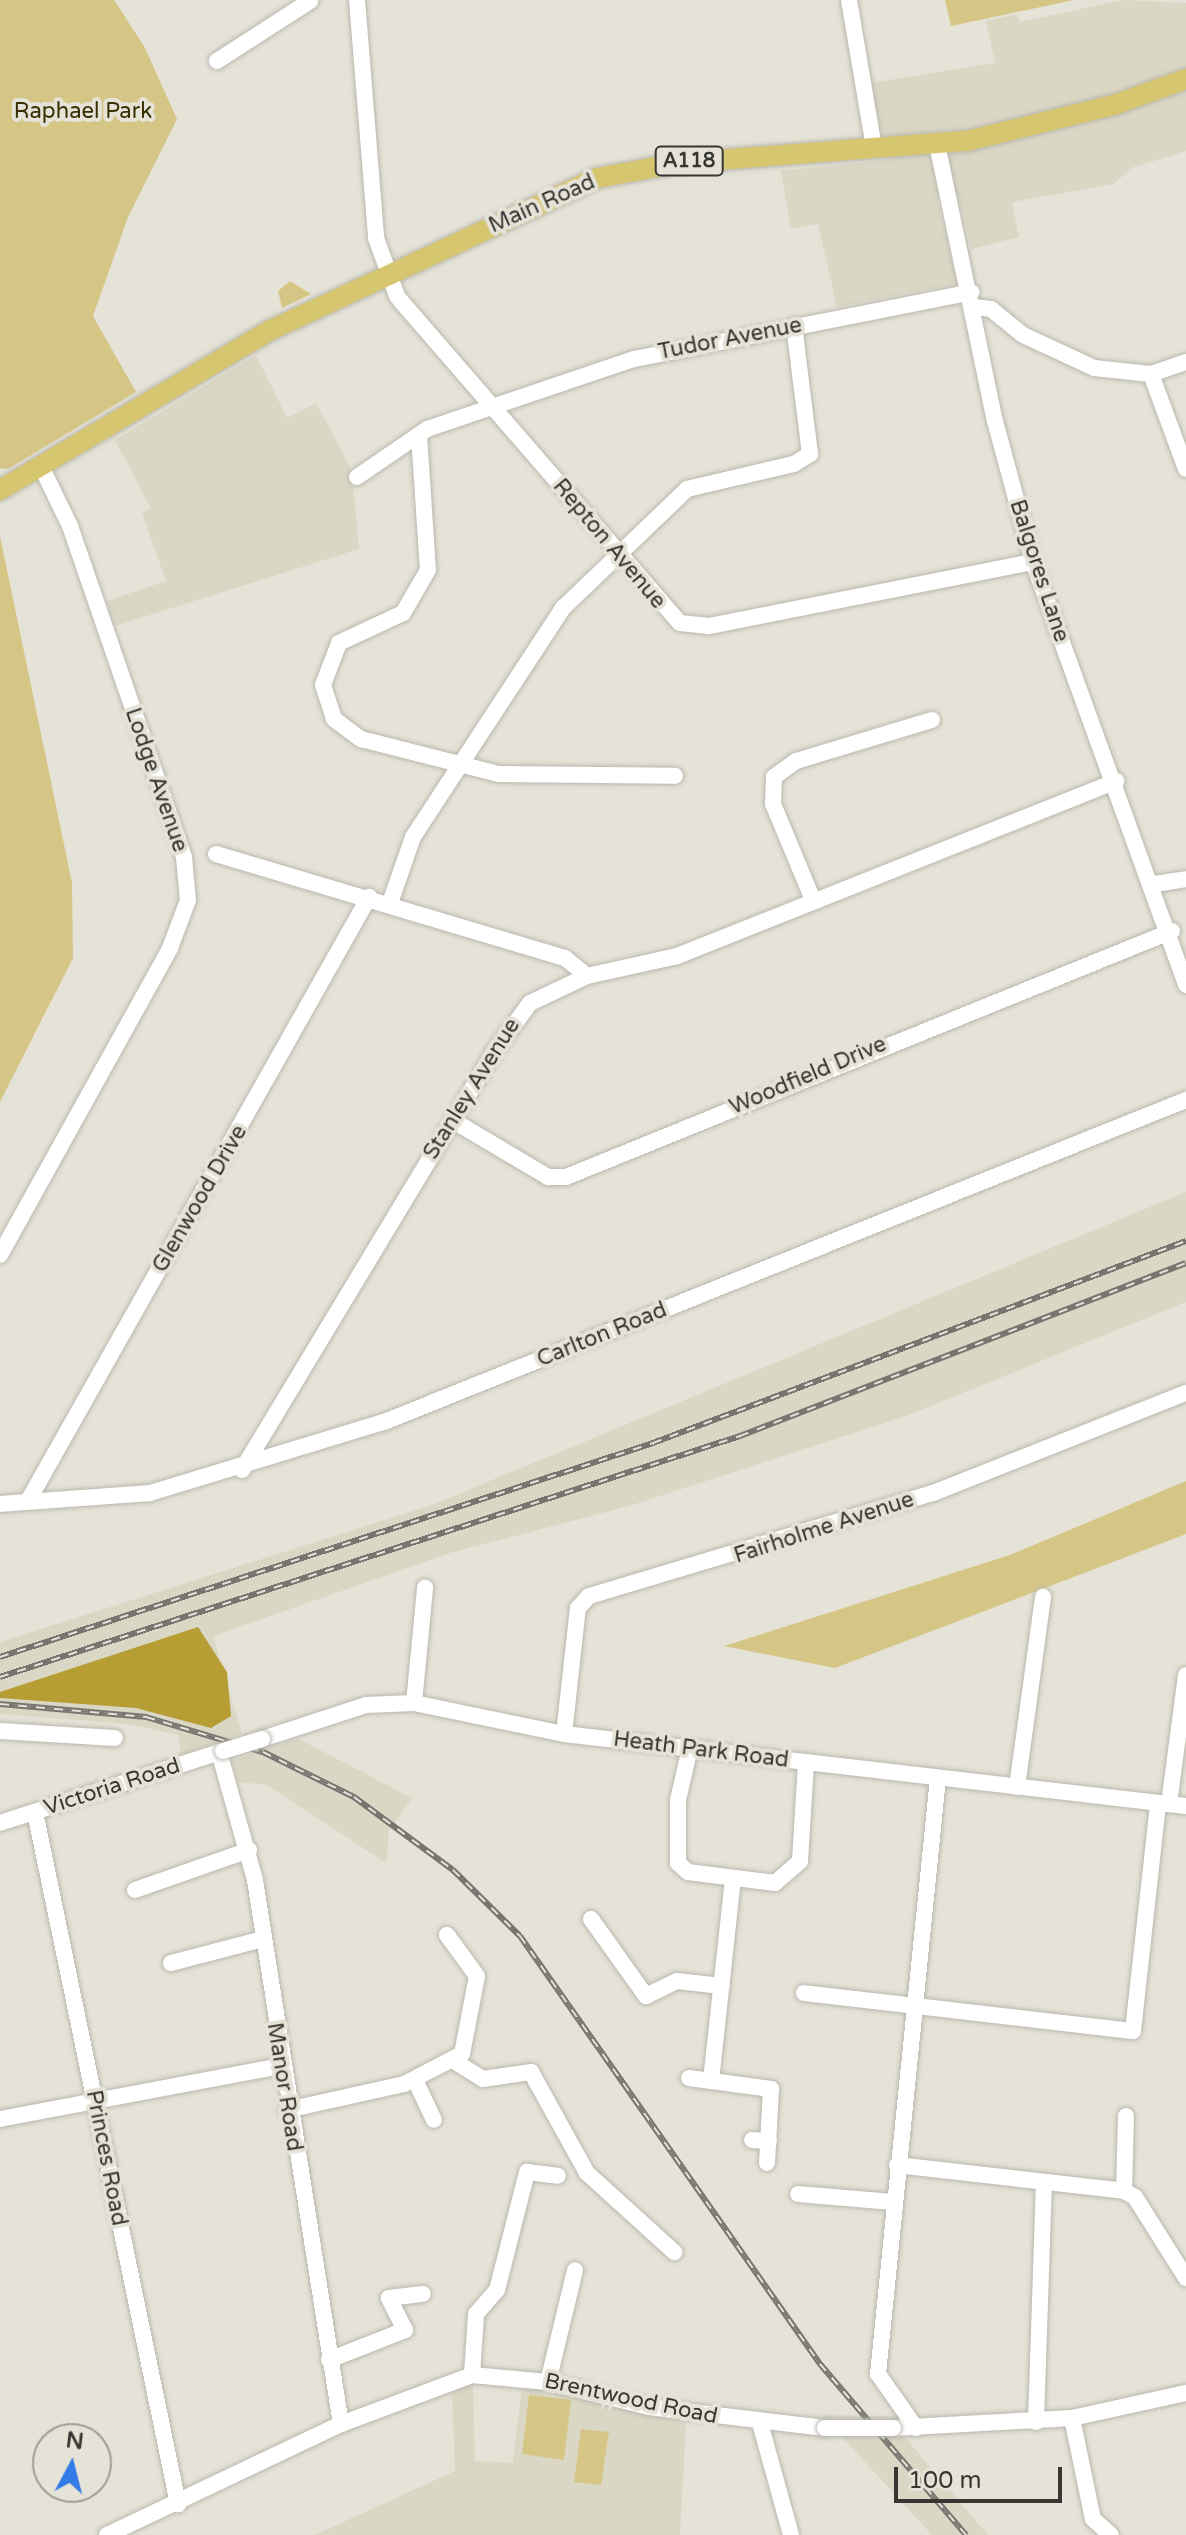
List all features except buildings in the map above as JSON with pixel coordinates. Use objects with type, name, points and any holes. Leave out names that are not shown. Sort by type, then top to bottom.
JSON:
[{"type":"main road","name":"Main Road","points":[[0,490],[239,348],[385,276],[597,178],[678,163],[937,144],[1105,108],[1186,79]]},
{"type":"street","points":[[217,61],[311,0]]},
{"type":"street","points":[[357,0],[385,276]]},
{"type":"street","points":[[849,0],[874,148]]},
{"type":"street","name":"Balgores Lane","points":[[937,144],[1033,562],[1155,884],[1172,931],[1186,985]]},
{"type":"street","name":"Repton Avenue","points":[[385,276],[398,298],[669,616],[699,627],[1033,562]]},
{"type":"street","points":[[972,300],[991,309],[1064,358],[1151,374],[1186,362]]},
{"type":"street","name":"Tudor Avenue","points":[[357,477],[419,435],[634,359],[794,326],[972,300]]},
{"type":"street","points":[[390,903],[409,844],[563,608],[687,489],[794,464],[810,454],[794,326]]},
{"type":"street","points":[[1151,374],[1186,469]]},
{"type":"street","points":[[419,435],[430,547],[422,589],[403,613],[339,643],[323,685],[346,731],[498,774],[675,776]]},
{"type":"street","name":"Lodge Avenue","points":[[0,1255],[170,948],[188,900],[184,857],[70,526],[41,466]]},
{"type":"street","points":[[813,900],[773,804],[774,777],[796,761],[932,720]]},
{"type":"street","name":"Stanley Avenue","points":[[242,1470],[519,1013],[587,976],[650,965],[1116,781]]},
{"type":"street","points":[[216,854],[390,903],[565,958],[587,976]]},
{"type":"street","points":[[1155,884],[1186,879]]},
{"type":"street","name":"Glenwood Drive","points":[[28,1501],[369,897]]},
{"type":"street","name":"Woodfield Drive","points":[[452,1120],[548,1177],[566,1177],[1172,931]]},
{"type":"street","name":"Carlton Road","points":[[0,1504],[150,1493],[242,1470],[398,1416],[1186,1100]]},
{"type":"street","name":"Fairholme Avenue","points":[[564,1734],[578,1608],[589,1596],[933,1493],[1186,1393]]},
{"type":"street","points":[[414,1703],[425,1588]]},
{"type":"street","points":[[1017,1787],[1043,1597]]},
{"type":"street","points":[[804,1993],[1133,2031],[1171,1804],[1186,1675]]},
{"type":"street","name":"Heath Park Road","points":[[221,1752],[366,1705],[414,1703],[564,1734],[1171,1804]]},
{"type":"street","points":[[0,1731],[115,1738]]},
{"type":"street","points":[[690,1748],[673,1852],[688,1872],[733,1878],[775,1883],[791,1876],[800,1861],[806,1762]]},
{"type":"street","name":"Victoria Road","points":[[0,1823],[221,1752]]},
{"type":"street","name":"Manor Road","points":[[221,1752],[249,1850],[287,2110],[341,2424]]},
{"type":"street","points":[[916,2428],[878,2374],[912,2005],[938,1778]]},
{"type":"street","name":"Princes Road","points":[[35,1812],[178,2504]]},
{"type":"street","points":[[135,1890],[249,1850]]},
{"type":"street","points":[[711,2081],[733,1878]]},
{"type":"street","points":[[596,1923],[646,1996],[677,1981],[722,1986]]},
{"type":"street","points":[[287,2110],[415,2080],[454,2061],[471,2028],[477,1976],[447,1935]]},
{"type":"street","points":[[171,1963],[263,1939]]},
{"type":"street","points":[[454,2061],[483,2079],[531,2072],[587,2173],[674,2252]]},
{"type":"street","points":[[0,2119],[280,2066]]},
{"type":"street","points":[[689,2078],[771,2089],[760,2141],[767,2163]]},
{"type":"street","points":[[415,2080],[434,2120]]},
{"type":"street","points":[[1126,2116],[1124,2191],[1186,2278]]},
{"type":"street","points":[[897,2165],[1124,2191]]},
{"type":"street","points":[[472,2375],[476,2314],[497,2290],[527,2172],[558,2176]]},
{"type":"street","points":[[1036,2422],[1044,2182]]},
{"type":"street","points":[[798,2194],[893,2202]]},
{"type":"street","points":[[548,2382],[575,2270]]},
{"type":"street","points":[[329,2360],[405,2330],[389,2298],[423,2294]]},
{"type":"street","name":"Brentwood Road","points":[[107,2535],[142,2528],[178,2504],[341,2424],[472,2375],[548,2382],[649,2407],[760,2423],[825,2428],[916,2428],[1036,2422],[1072,2418],[1186,2393]]},
{"type":"street","points":[[1072,2418],[1093,2519],[1111,2535]]},
{"type":"street","points":[[760,2423],[791,2535]]},
{"type":"shaded area","points":[[1123,0],[1186,3],[1186,151],[1131,168],[1114,184],[1012,202],[1019,237],[972,249],[958,196],[937,199],[957,284],[837,307],[818,224],[791,229],[781,171],[887,160],[870,83],[995,63],[986,21],[1017,14],[1020,22]]},
{"type":"shaded area","points":[[256,355],[287,418],[316,403],[352,470],[359,549],[115,626],[107,601],[166,581],[142,513],[151,508],[115,440]]},
{"type":"shaded area","points":[[1186,1192],[1186,1302],[906,1416],[629,1506],[450,1553],[213,1636],[242,1734],[181,1754],[178,1735],[129,1724],[0,1714],[0,1642],[432,1505]]},
{"type":"shaded area","points":[[198,1627],[227,1672],[231,1716],[211,1728],[136,1708],[0,1698],[0,1692]]},
{"type":"shaded area","points":[[297,1738],[412,1798],[389,1831],[386,1863],[267,1785],[238,1782],[232,1761]]},
{"type":"shaded area","points":[[473,2384],[475,2461],[513,2463],[522,2386],[686,2423],[680,2535],[315,2535],[455,2471],[452,2390]]},
{"type":"shaded area","points":[[822,2415],[887,2416],[988,2535],[932,2535]]},
{"type":"green space","name":"Raphael Park","points":[[0,0],[114,0],[144,46],[177,119],[128,217],[93,316],[136,392],[8,469],[0,468]]},
{"type":"green space","points":[[945,0],[1074,0],[951,26]]},
{"type":"green space","points":[[290,281],[311,294],[282,308],[278,291]]},
{"type":"green space","points":[[0,536],[72,883],[73,958],[0,1102]]},
{"type":"green space","points":[[1186,1481],[1186,1534],[835,1668],[724,1646],[1010,1555]]},
{"type":"green space","points":[[529,2395],[571,2400],[564,2460],[522,2454]]},
{"type":"green space","points":[[581,2429],[609,2432],[601,2485],[574,2482]]},
{"type":"railway","points":[[0,1657],[653,1443],[1186,1241]]},
{"type":"railway","points":[[0,1677],[740,1436],[1186,1263]]},
{"type":"railway","points":[[0,1704],[146,1717],[263,1752],[354,1797],[453,1870],[520,1936],[820,2364],[966,2535]]}]
